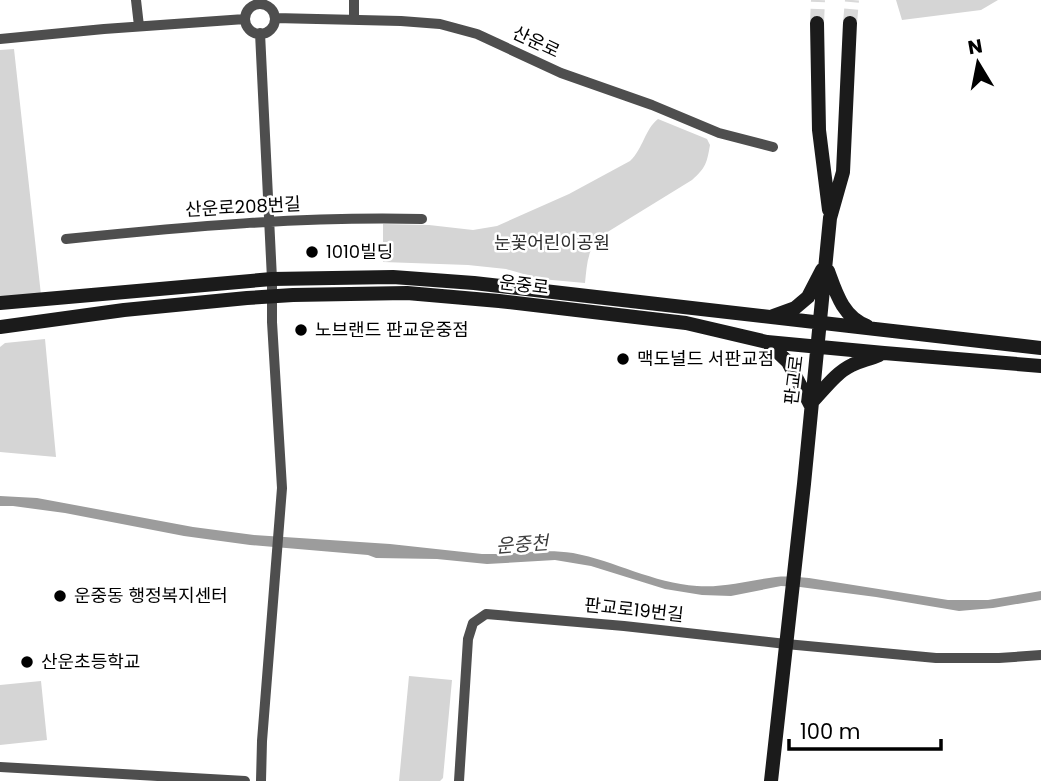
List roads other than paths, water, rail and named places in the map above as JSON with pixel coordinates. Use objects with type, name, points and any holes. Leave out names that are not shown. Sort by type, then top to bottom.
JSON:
[{"type":"main road","name":"판교로","points":[[817,23],[819,130],[830,218]]},
{"type":"main road","name":"판교로","points":[[786,644],[830,218],[843,172],[850,23]]},
{"type":"main road","points":[[770,317],[795,308],[808,297],[826,263]]},
{"type":"main road","points":[[826,263],[836,295],[844,309],[863,326],[882,330]]},
{"type":"main road","name":"운중로","points":[[0,303],[272,279],[393,277],[460,281],[1041,348]]},
{"type":"main road","name":"운중로","points":[[0,327],[124,310],[272,296],[380,292],[461,297],[686,323],[767,342],[1041,366]]},
{"type":"main road","points":[[767,342],[788,362],[810,404],[854,363],[884,354]]},
{"type":"main road","points":[[771,781],[786,644]]},
{"type":"street","points":[[136,0],[139,26]]},
{"type":"street","points":[[354,0],[354,19]]},
{"type":"street","points":[[260,4],[268,6],[275,18],[269,30],[260,33],[251,31],[245,19],[251,7],[260,4]]},
{"type":"street","name":"산운로","points":[[275,18],[401,20],[440,24],[477,34],[561,73],[652,105],[719,133],[773,147]]},
{"type":"street","points":[[0,39],[245,19]]},
{"type":"street","points":[[260,33],[272,279],[272,335],[282,496],[261,781]]},
{"type":"street","name":"산운로208번길","points":[[66,239],[179,228],[364,218],[422,219]]},
{"type":"street","name":"판교로19번길","points":[[459,781],[468,639],[474,623],[486,614],[936,658],[1041,655]]},
{"type":"street","points":[[0,767],[245,781]]},
{"type":"tunnel","points":[[817,23],[818,0]]},
{"type":"tunnel","points":[[850,23],[852,0]]},
{"type":"place","name":"1010빌딩","points":[[312,252]]},
{"type":"place","name":"노브랜드 판교운중점","points":[[301,330]]},
{"type":"place","name":"맥도널드 서판교점","points":[[623,359]]},
{"type":"place","name":"운중동 행정복지센터","points":[[60,596]]},
{"type":"place","name":"산운초등학교","points":[[27,662]]},
{"type":"park label","name":"눈꽃어린이공원","points":[[552,243]]},
{"type":"water label","name":"운중천","points":[[522,544]]}]
